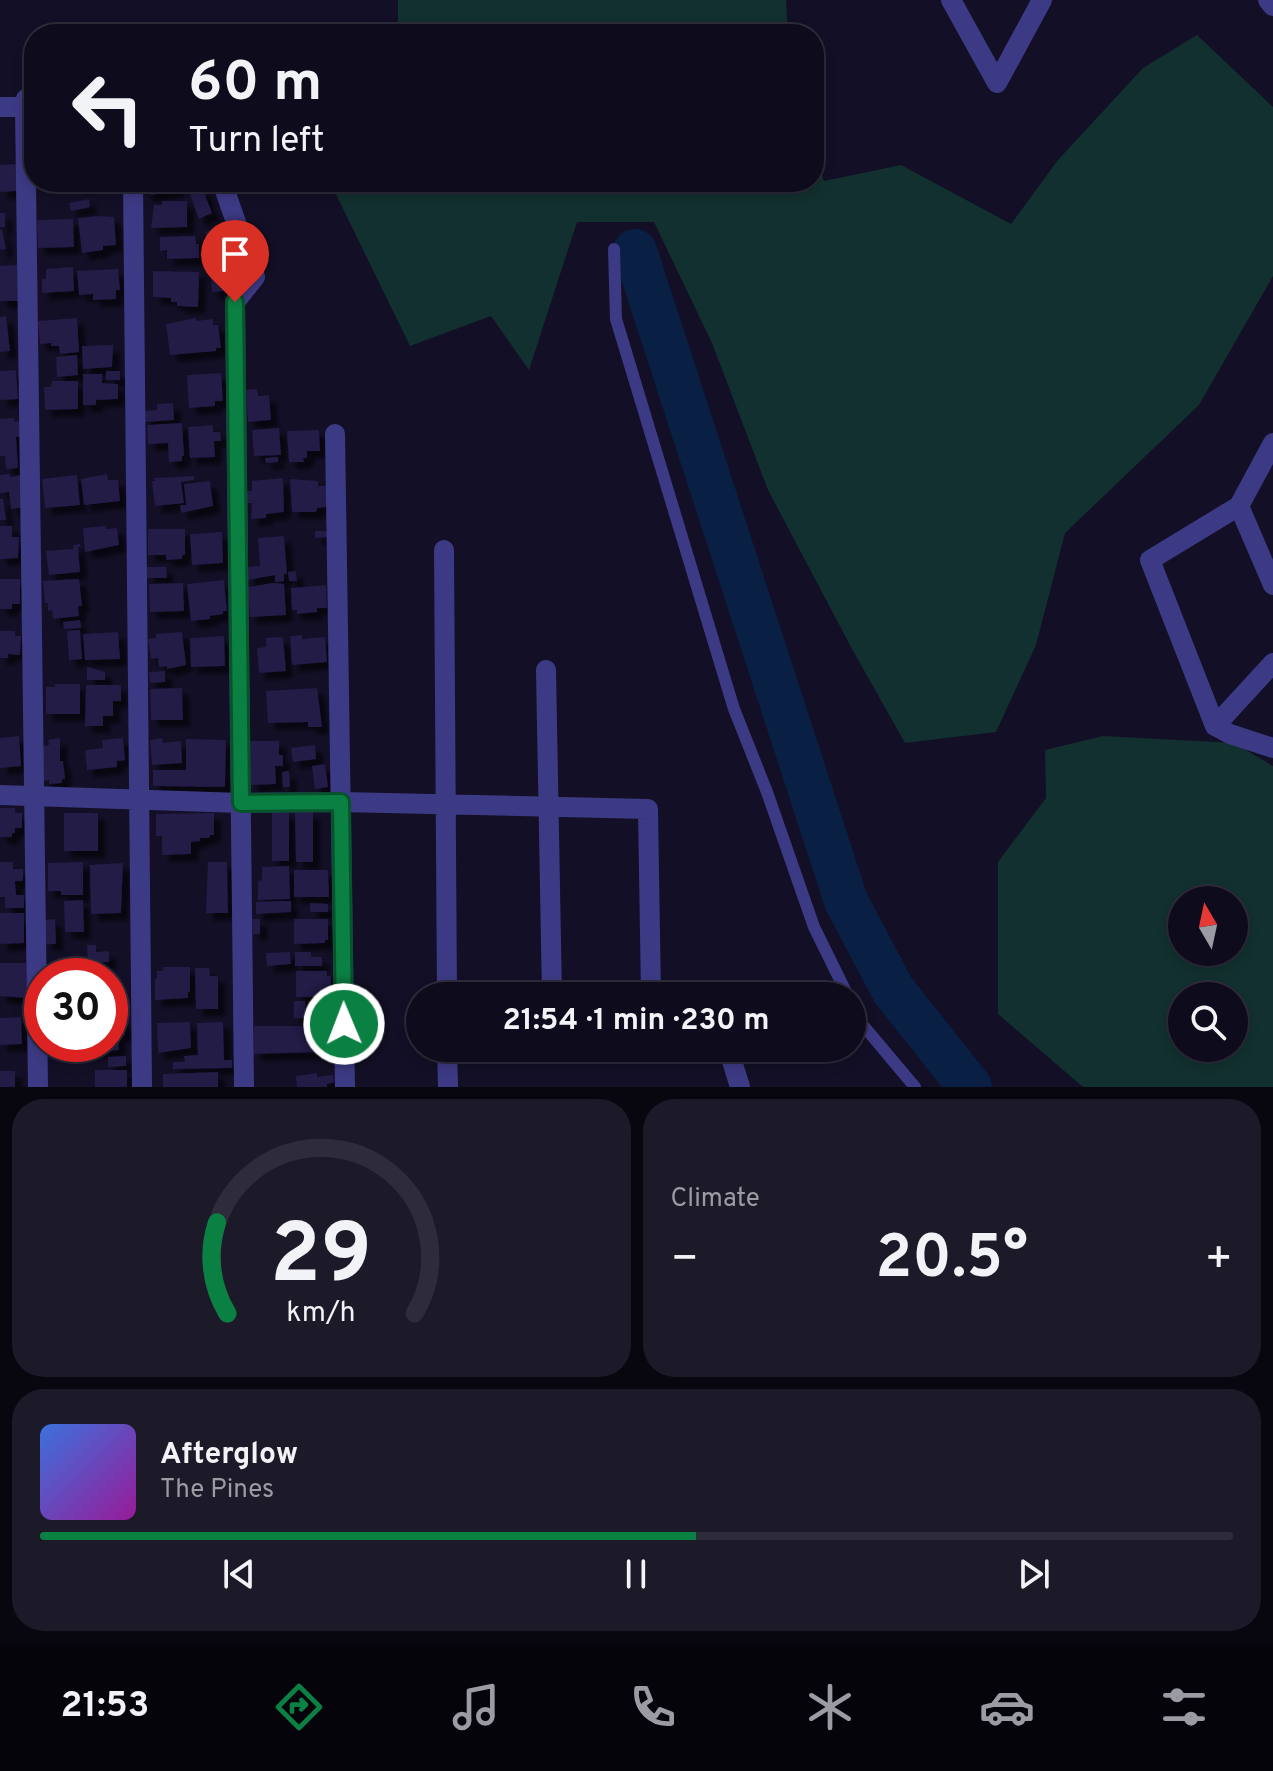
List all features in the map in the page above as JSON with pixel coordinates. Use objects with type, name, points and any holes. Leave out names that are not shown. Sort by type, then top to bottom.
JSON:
[{"type":"street","points":[[951,0],[997,83],[1042,0]]},
{"type":"street","points":[[1268,0],[1273,6]]},
{"type":"street","points":[[0,107],[24,101]]},
{"type":"street","points":[[30,192],[32,796],[38,1087]]},
{"type":"street","points":[[133,192],[142,1087]]},
{"type":"street","points":[[225,192],[255,277],[235,302],[244,1087]]},
{"type":"street","points":[[335,434],[345,1087]]},
{"type":"street","points":[[1273,443],[1239,506],[1150,560],[1215,726],[1273,748]]},
{"type":"street","points":[[1239,506],[1273,585]]},
{"type":"street","points":[[444,550],[447,982]]},
{"type":"street","points":[[1215,726],[1273,663]]},
{"type":"street","points":[[546,670],[552,982]]},
{"type":"street","points":[[0,795],[241,803],[341,802],[648,809],[651,982]]},
{"type":"street","points":[[447,1062],[448,1087]]},
{"type":"street","points":[[732,1062],[740,1087]]},
{"type":"lane","points":[[614,249],[616,319],[729,694],[814,927],[841,982]]},
{"type":"lane","points":[[866,1029],[915,1087]]},
{"type":"green space","points":[[398,0],[786,0],[787,24],[398,24]]},
{"type":"green space","points":[[1197,35],[1273,107],[1273,276],[1199,405],[1065,533],[1036,645],[996,732],[905,743],[768,490],[712,343],[654,222],[577,222],[529,370],[491,316],[410,346],[335,192],[824,192],[824,181],[901,165],[1011,224],[1058,160],[1143,68]]},
{"type":"green space","points":[[1103,736],[1234,743],[1273,766],[1273,1087],[1083,1087],[998,1014],[998,862],[1046,798],[1045,750]]},
{"type":"building","points":[[17,164],[17,191],[0,192],[0,165]]},
{"type":"building","points":[[189,192],[204,192],[212,213],[199,219]]},
{"type":"building","points":[[89,199],[90,207],[71,211],[69,203]]},
{"type":"building","points":[[162,201],[187,201],[187,227],[151,228],[154,205],[162,205]]},
{"type":"building","points":[[0,213],[5,213],[5,227],[0,227]]},
{"type":"building","points":[[114,217],[116,245],[82,253],[78,218]]},
{"type":"building","points":[[73,219],[74,247],[38,248],[37,220]]},
{"type":"building","points":[[219,227],[231,262],[216,267],[205,232]]},
{"type":"building","points":[[0,230],[6,249],[0,250]]},
{"type":"building","points":[[195,236],[196,244],[199,244],[199,258],[167,259],[167,250],[160,251],[160,237]]},
{"type":"building","points":[[17,265],[18,301],[0,301],[0,266]]},
{"type":"building","points":[[73,267],[74,291],[42,293],[46,269]]},
{"type":"building","points":[[211,268],[224,268],[225,291],[212,292]]},
{"type":"building","points":[[118,269],[120,290],[116,290],[116,299],[93,300],[93,294],[79,295],[77,271]]},
{"type":"building","points":[[153,271],[199,272],[198,307],[177,306],[171,298],[153,297]]},
{"type":"building","points":[[6,316],[10,351],[0,352],[0,317]]},
{"type":"building","points":[[77,318],[79,352],[60,354],[59,346],[40,344],[38,321]]},
{"type":"building","points":[[196,318],[196,321],[213,319],[213,325],[218,325],[221,348],[170,355],[166,324]]},
{"type":"building","points":[[113,345],[112,367],[83,369],[82,346]]},
{"type":"building","points":[[77,355],[78,375],[57,377],[56,357]]},
{"type":"building","points":[[16,370],[18,399],[0,400],[0,371]]},
{"type":"building","points":[[106,371],[120,371],[120,380],[106,380]]},
{"type":"building","points":[[221,373],[223,401],[215,401],[215,406],[189,408],[187,375]]},
{"type":"building","points":[[83,374],[102,374],[102,383],[118,384],[118,399],[96,400],[96,405],[83,405]]},
{"type":"building","points":[[52,381],[78,381],[78,409],[45,410],[44,387],[51,387]]},
{"type":"building","points":[[257,389],[258,396],[269,395],[271,420],[248,422],[246,390]]},
{"type":"building","points":[[173,403],[174,420],[144,422],[144,411],[157,410],[157,404]]},
{"type":"building","points":[[14,418],[14,422],[20,421],[21,437],[16,437],[18,468],[6,469],[5,456],[0,456],[0,419]]},
{"type":"building","points":[[182,423],[184,456],[182,461],[169,462],[168,443],[148,444],[147,425]]},
{"type":"building","points":[[213,425],[213,432],[220,432],[221,441],[214,441],[215,457],[190,458],[188,427]]},
{"type":"building","points":[[279,428],[281,455],[254,456],[252,430]]},
{"type":"building","points":[[319,430],[320,451],[307,451],[304,462],[289,462],[287,431]]},
{"type":"building","points":[[278,457],[278,462],[266,463],[265,458]]},
{"type":"building","points":[[10,474],[10,477],[20,475],[24,507],[11,509],[9,492],[0,493],[0,475]]},
{"type":"building","points":[[107,474],[108,480],[118,480],[120,501],[84,505],[81,479]]},
{"type":"building","points":[[77,475],[80,505],[45,508],[42,479]]},
{"type":"building","points":[[194,476],[194,480],[181,482],[184,503],[155,506],[154,478]]},
{"type":"building","points":[[283,478],[284,512],[251,519],[252,503],[247,503],[246,491],[252,491],[252,481]]},
{"type":"building","points":[[290,479],[318,481],[318,486],[326,486],[327,507],[317,508],[316,512],[292,512]]},
{"type":"building","points":[[210,481],[213,506],[181,513],[180,505],[186,505],[184,484]]},
{"type":"building","points":[[0,499],[3,499],[6,520],[0,520]]},
{"type":"building","points":[[0,526],[12,526],[12,537],[19,537],[18,558],[0,559]]},
{"type":"building","points":[[106,526],[106,529],[117,528],[119,545],[85,552],[83,528]]},
{"type":"building","points":[[148,529],[185,529],[185,555],[182,559],[166,560],[166,555],[148,555]]},
{"type":"building","points":[[315,531],[327,531],[327,537],[315,538]]},
{"type":"building","points":[[222,532],[223,563],[192,565],[190,534]]},
{"type":"building","points":[[284,536],[287,574],[284,574],[284,581],[275,582],[275,575],[248,580],[247,567],[260,566],[258,538]]},
{"type":"building","points":[[80,544],[80,572],[49,575],[46,551],[73,549],[73,545]]},
{"type":"building","points":[[147,567],[166,567],[167,578],[147,578]]},
{"type":"building","points":[[296,571],[297,581],[289,581],[288,572]]},
{"type":"building","points":[[0,579],[20,579],[20,604],[12,604],[12,609],[0,609]]},
{"type":"building","points":[[79,579],[82,606],[78,606],[79,616],[53,619],[52,610],[48,611],[48,603],[45,603],[43,581]]},
{"type":"building","points":[[224,580],[227,611],[210,616],[210,619],[191,621],[187,584]]},
{"type":"building","points":[[183,583],[184,611],[150,612],[149,584]]},
{"type":"building","points":[[284,584],[286,615],[250,617],[248,587]]},
{"type":"building","points":[[326,585],[327,608],[297,614],[297,610],[292,610],[291,588]]},
{"type":"building","points":[[80,620],[81,628],[64,629],[63,622]]},
{"type":"building","points":[[80,630],[82,659],[69,660],[67,631]]},
{"type":"building","points":[[0,631],[15,631],[15,636],[21,636],[20,655],[8,654],[8,658],[0,658]]},
{"type":"building","points":[[118,632],[120,659],[85,660],[83,634]]},
{"type":"building","points":[[182,632],[186,665],[167,669],[167,666],[159,667],[158,658],[151,659],[148,639],[156,638],[156,634]]},
{"type":"building","points":[[302,635],[302,639],[325,637],[327,662],[292,665],[290,636]]},
{"type":"building","points":[[224,636],[225,666],[191,667],[190,638]]},
{"type":"building","points":[[283,637],[286,671],[259,673],[257,648],[266,647],[266,638]]},
{"type":"building","points":[[87,667],[105,672],[105,680],[87,680]]},
{"type":"building","points":[[165,671],[165,682],[150,683],[149,672]]},
{"type":"building","points":[[55,684],[80,684],[80,714],[46,714],[46,687],[55,687]]},
{"type":"building","points":[[86,685],[121,685],[121,701],[113,701],[113,716],[103,716],[103,726],[85,726]]},
{"type":"building","points":[[182,688],[183,720],[151,720],[150,689]]},
{"type":"building","points":[[317,688],[322,727],[308,727],[308,722],[268,723],[266,691]]},
{"type":"building","points":[[19,736],[21,766],[0,768],[0,738]]},
{"type":"building","points":[[60,738],[60,761],[63,761],[65,779],[62,783],[49,784],[49,780],[44,781],[42,746],[49,745],[48,740]]},
{"type":"building","points":[[123,738],[125,760],[117,761],[117,767],[87,770],[85,750],[103,748],[102,740]]},
{"type":"building","points":[[162,738],[163,743],[181,741],[182,763],[152,765],[150,740]]},
{"type":"building","points":[[186,739],[226,740],[225,787],[153,786],[153,770],[186,770]]},
{"type":"building","points":[[250,741],[279,741],[283,766],[275,766],[276,784],[251,785]]},
{"type":"building","points":[[315,745],[316,759],[293,762],[291,748]]},
{"type":"building","points":[[325,764],[328,787],[315,789],[312,766]]},
{"type":"building","points":[[289,771],[290,787],[283,787],[282,772]]},
{"type":"building","points":[[0,808],[15,808],[15,813],[22,813],[22,828],[15,828],[12,837],[0,837]]},
{"type":"building","points":[[272,812],[289,813],[289,861],[272,861]]},
{"type":"building","points":[[313,812],[313,862],[296,862],[295,813]]},
{"type":"building","points":[[64,813],[98,813],[98,851],[64,851]]},
{"type":"building","points":[[214,813],[214,835],[191,842],[191,854],[162,855],[162,836],[156,836],[156,814]]},
{"type":"building","points":[[0,862],[13,862],[13,869],[23,869],[23,881],[15,881],[16,895],[24,895],[24,908],[5,908],[5,897],[0,897]]},
{"type":"building","points":[[83,862],[83,895],[61,895],[61,891],[48,891],[48,863]]},
{"type":"building","points":[[208,862],[227,862],[228,913],[206,913]]},
{"type":"building","points":[[123,863],[121,913],[91,914],[90,865]]},
{"type":"building","points":[[289,866],[290,899],[258,900],[262,867]]},
{"type":"building","points":[[294,870],[328,870],[329,897],[294,897]]},
{"type":"building","points":[[83,900],[84,932],[65,932],[64,901]]},
{"type":"building","points":[[291,901],[291,912],[256,914],[256,902]]},
{"type":"building","points":[[310,903],[328,904],[328,912],[310,912]]},
{"type":"building","points":[[0,913],[24,913],[24,943],[0,944]]},
{"type":"building","points":[[55,919],[56,944],[45,944],[44,920]]},
{"type":"building","points":[[252,919],[260,919],[260,934],[253,934]]},
{"type":"building","points":[[294,919],[328,919],[328,940],[325,943],[294,944]]},
{"type":"building","points":[[87,945],[96,945],[96,952],[109,951],[109,958],[88,958]]},
{"type":"building","points":[[290,952],[291,964],[267,966],[266,953]]},
{"type":"building","points":[[295,952],[311,952],[311,957],[322,957],[322,966],[295,966]]},
{"type":"building","points":[[0,963],[24,963],[24,998],[0,996]]},
{"type":"building","points":[[163,967],[190,967],[188,998],[155,1000],[155,979],[157,971],[163,971]]},
{"type":"building","points":[[195,968],[209,968],[210,976],[218,976],[218,1009],[196,1009]]},
{"type":"building","points":[[296,971],[327,971],[327,976],[331,976],[331,985],[327,986],[327,997],[296,997]]},
{"type":"building","points":[[294,1001],[305,1001],[305,1018],[294,1018]]},
{"type":"building","points":[[21,1017],[22,1044],[0,1045],[0,1018]]},
{"type":"building","points":[[190,1022],[191,1048],[158,1053],[157,1023]]},
{"type":"building","points":[[223,1022],[224,1060],[232,1060],[232,1068],[173,1069],[173,1062],[185,1062],[184,1056],[198,1055],[197,1023]]},
{"type":"building","points":[[254,1026],[305,1026],[305,1034],[320,1034],[320,1052],[254,1054]]},
{"type":"building","points":[[108,1062],[126,1062],[126,1066],[108,1067]]},
{"type":"building","points":[[95,1070],[127,1070],[127,1087],[95,1087]]},
{"type":"building","points":[[0,1071],[15,1071],[15,1087],[0,1087]]},
{"type":"building","points":[[218,1072],[218,1087],[163,1087],[163,1074]]},
{"type":"building","points":[[317,1073],[317,1077],[333,1075],[334,1082],[327,1084],[327,1087],[297,1087],[296,1076]]},
{"type":"waterway","points":[[635,251],[846,901],[893,990],[970,1087]]},
{"type":"route","points":[[235,302],[241,803],[341,802],[344,1024]]}]
